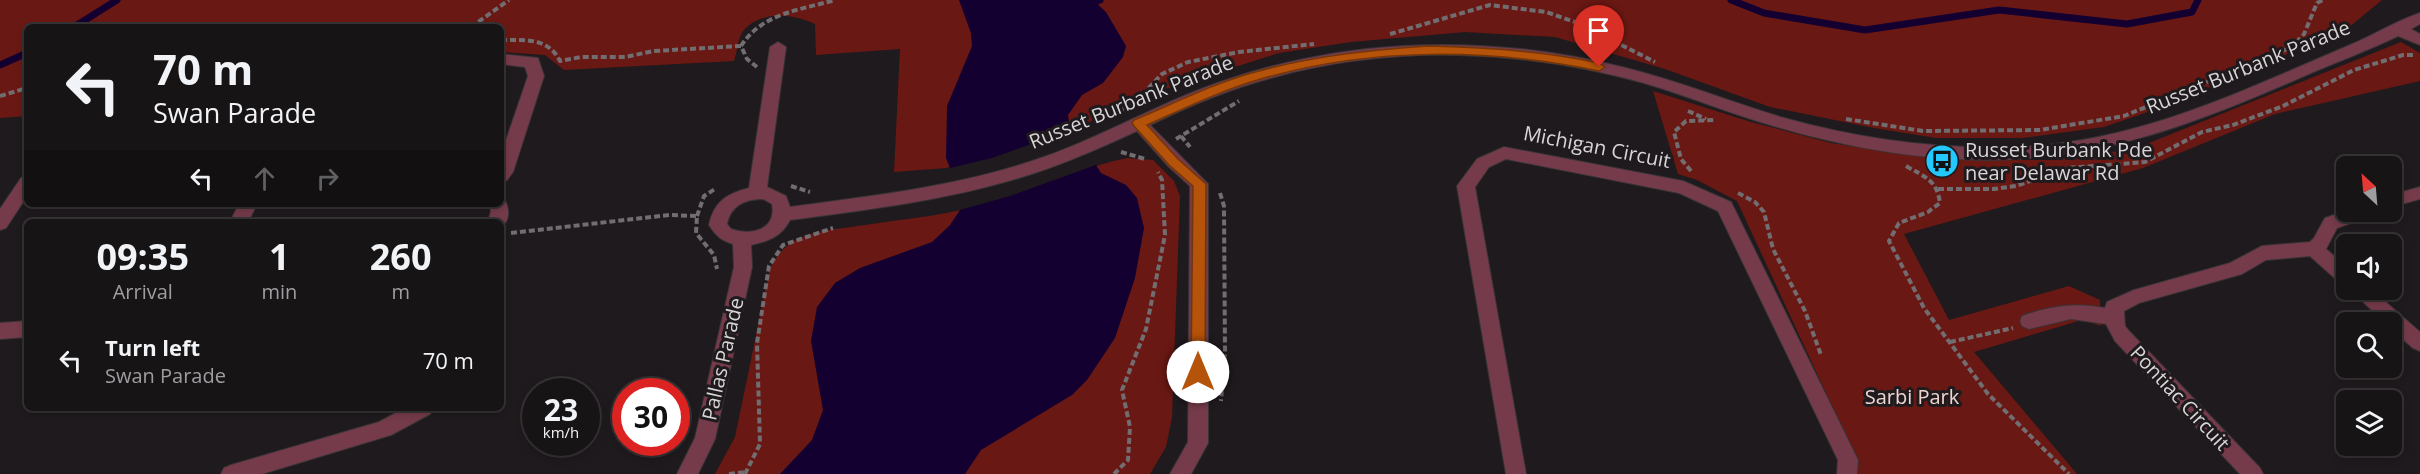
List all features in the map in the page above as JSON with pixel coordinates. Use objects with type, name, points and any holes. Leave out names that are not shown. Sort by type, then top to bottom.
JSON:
[{"type":"street","name":"Russet Burbank Parade","points":[[2399,30],[2420,2]]},
{"type":"street","name":"Russet Burbank Parade","points":[[784,214],[954,190],[1045,163],[1221,88],[1293,67],[1354,55],[1450,49],[1509,52],[1554,58],[1669,85],[1793,126],[1875,143],[1941,153],[2003,153],[2063,149],[2112,141],[2163,127],[2217,108],[2399,30],[2420,18]]},
{"type":"street","points":[[2399,30],[2420,40]]},
{"type":"street","points":[[758,184],[766,193],[780,201],[784,214],[774,229],[764,235],[742,240],[724,234],[719,227],[719,219],[725,207],[758,184],[778,47]]},
{"type":"street","points":[[504,59],[532,62],[536,76],[504,167]]},
{"type":"street","points":[[1139,123],[1174,162],[1199,184],[1198,443],[1180,474]]},
{"type":"street","name":"Michigan Circuit","points":[[1516,474],[1466,186],[1483,163],[1504,153],[1683,187],[1725,207],[1848,460],[1847,474]]},
{"type":"street","points":[[0,223],[24,187]]},
{"type":"street","points":[[2402,198],[2420,194]]},
{"type":"street","points":[[2029,321],[2061,311],[2073,310],[2114,318],[2114,307],[2122,301],[2236,269],[2262,253],[2314,249],[2322,242],[2326,228],[2336,221]]},
{"type":"street","name":"Pallas Parade","points":[[687,474],[705,439],[743,267],[742,240]]},
{"type":"street","points":[[2314,249],[2336,268]]},
{"type":"street","points":[[2371,300],[2420,343]]},
{"type":"street","name":"Pontiac Circuit","points":[[2114,318],[2122,336],[2253,474]]},
{"type":"street","points":[[0,331],[24,329]]},
{"type":"street","points":[[231,474],[384,429],[417,411]]},
{"type":"path","points":[[475,24],[509,0]]},
{"type":"path","points":[[741,46],[749,33],[760,25],[835,0]]},
{"type":"path","points":[[1842,119],[1923,131],[2040,130],[2124,116],[2292,47],[2304,34],[2317,3],[2324,0]]},
{"type":"path","points":[[1384,35],[1406,31],[1490,5],[1546,12],[1578,23],[1664,65]]},
{"type":"path","points":[[504,40],[526,40],[546,44],[554,48],[560,61],[597,56],[625,57],[654,51],[741,46]]},
{"type":"path","points":[[1116,114],[1139,98],[1162,74],[1188,62],[1239,52],[1317,43]]},
{"type":"path","points":[[741,46],[747,59],[757,67],[759,73]]},
{"type":"path","points":[[0,96],[24,89]]},
{"type":"path","points":[[1141,156],[1181,136],[1199,123],[1246,97]]},
{"type":"path","points":[[1688,111],[1708,120]]},
{"type":"path","points":[[1696,176],[1681,159],[1674,132],[1677,125],[1684,121],[1719,120]]},
{"type":"path","points":[[1113,154],[1124,152],[1141,156],[1148,161]]},
{"type":"path","points":[[1899,162],[1927,178],[1938,189],[1940,203],[1928,212],[1899,223],[1889,241],[1924,308],[1988,394],[2069,474]]},
{"type":"path","points":[[1114,474],[1128,460],[1130,427],[1122,390],[1146,329],[1166,235],[1162,180],[1155,166]]},
{"type":"path","points":[[758,184],[775,178],[810,192],[820,192]]},
{"type":"path","points":[[1731,190],[1755,202],[1764,212],[1773,249],[1805,311],[1824,365]]},
{"type":"path","points":[[504,234],[669,215],[698,216],[696,233],[714,255],[717,270]]},
{"type":"path","points":[[729,474],[746,473],[760,444],[757,343],[769,266],[783,245],[834,227]]},
{"type":"path","points":[[1950,342],[2020,327],[2029,321]]},
{"type":"green space","points":[[0,0],[2382,0],[2348,28],[2168,105],[2104,127],[2023,138],[1936,138],[1874,128],[1770,107],[1665,69],[1555,37],[1465,32],[1351,42],[1279,53],[1162,90],[1080,126],[946,168],[894,172],[900,49],[816,55],[815,24],[788,16],[768,17],[751,24],[740,36],[734,61],[564,70],[545,55],[504,52],[504,24],[24,24],[24,116],[0,118]]},
{"type":"green space","name":"Sarbi Park","points":[[2401,42],[2420,53],[2420,81],[2275,114],[2143,168],[1904,234],[1949,320],[2069,286],[2100,300],[2101,326],[2082,320],[1974,352],[2077,474],[1858,474],[1858,462],[1737,201],[1697,180],[1678,174],[1653,91],[1751,122],[1831,143],[1944,160],[2051,160],[2134,149]]},
{"type":"green space","points":[[1127,158],[1153,160],[1174,181],[1180,196],[1172,417],[1166,447],[1150,474],[715,474],[735,437],[770,268],[789,245],[800,238],[823,231],[934,215],[982,205]]},
{"type":"shaded area","points":[[959,0],[1093,0],[1106,12],[1126,46],[1123,57],[1103,83],[1082,95],[1068,115],[1070,130],[992,158],[950,168],[946,158],[947,106],[972,46],[971,33]]},
{"type":"shaded area","points":[[1096,165],[1101,173],[1126,185],[1137,198],[1144,228],[1135,278],[1115,338],[1087,380],[1072,395],[981,450],[965,474],[780,474],[812,440],[823,410],[811,341],[817,307],[835,283],[860,268],[932,242],[950,225],[960,210],[1010,196]]},
{"type":"waterway","points":[[79,24],[117,0]]},
{"type":"waterway","points":[[1095,2],[1100,0]]},
{"type":"waterway","points":[[1731,0],[1764,13],[1865,30],[1999,10],[2127,24],[2192,12],[2198,0]]},
{"type":"waterway","points":[[0,65],[24,54]]},
{"type":"place","name":"Russet Burbank Pde near Delawar Rd","points":[[1942,161]]},
{"type":"route","points":[[1198,372],[1199,184],[1174,162],[1139,123],[1221,88],[1260,75],[1354,55],[1450,49],[1509,52],[1599,67]]}]
